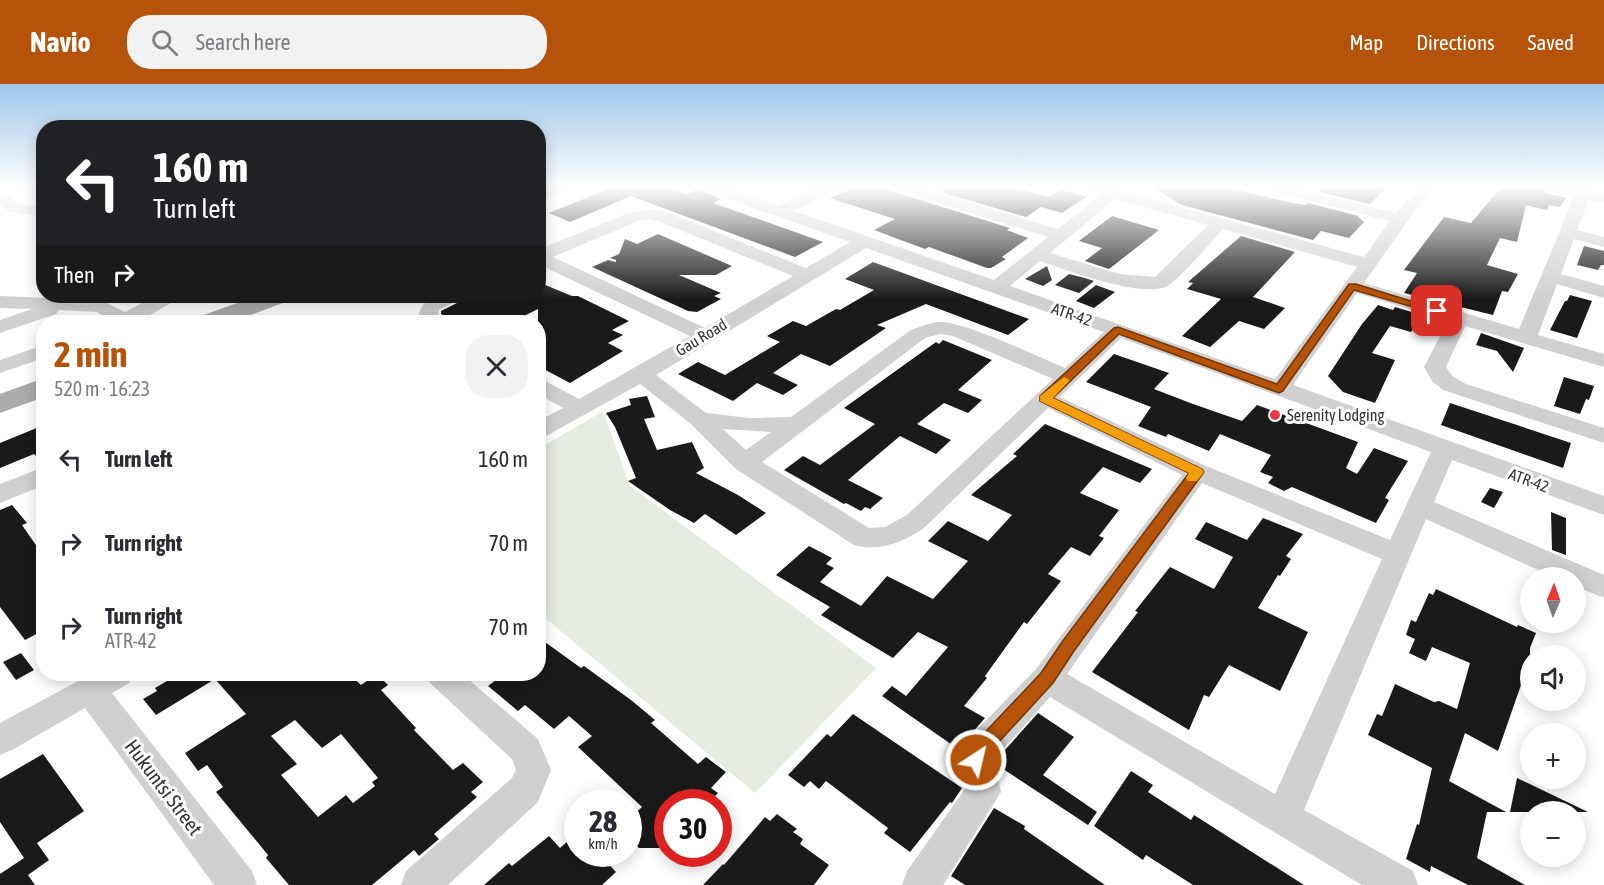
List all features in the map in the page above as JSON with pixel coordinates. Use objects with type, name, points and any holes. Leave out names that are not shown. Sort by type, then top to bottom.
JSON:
[{"type":"main road","points":[[229,315],[260,303]]},
{"type":"main road","points":[[0,404],[36,390]]},
{"type":"street","points":[[546,254],[616,224]]},
{"type":"street","points":[[681,224],[808,275]]},
{"type":"street","name":"ATR-42","points":[[814,224],[1118,330],[1604,506]]},
{"type":"street","points":[[1025,224],[1060,235]]},
{"type":"street","points":[[996,288],[1073,224]]},
{"type":"street","points":[[1038,255],[1136,283],[1155,284],[1161,282],[1219,224]]},
{"type":"street","points":[[1225,224],[1368,264]]},
{"type":"street","points":[[1279,389],[1396,224]]},
{"type":"street","points":[[1526,338],[1572,224]]},
{"type":"street","points":[[1569,233],[1604,242]]},
{"type":"street","name":"Gau Road","points":[[546,427],[641,374],[863,242]]},
{"type":"street","points":[[546,260],[704,335]]},
{"type":"street","points":[[1551,277],[1604,292]]},
{"type":"street","points":[[1352,286],[1604,361]]},
{"type":"street","points":[[0,302],[36,302]]},
{"type":"street","points":[[0,327],[76,303]]},
{"type":"street","points":[[107,303],[118,315]]},
{"type":"street","points":[[137,315],[157,303]]},
{"type":"street","points":[[429,315],[430,307],[438,303]]},
{"type":"street","points":[[1459,318],[1435,367],[1436,372],[1442,378],[1458,389],[1604,436]]},
{"type":"street","points":[[745,463],[918,334],[929,329],[958,331],[1068,377]]},
{"type":"street","points":[[641,374],[699,419],[745,463],[864,538],[882,538],[899,534],[916,521],[1118,330]]},
{"type":"street","points":[[0,367],[36,354]]},
{"type":"street","points":[[546,389],[579,408]]},
{"type":"street","points":[[1045,399],[1197,472],[1397,554]]},
{"type":"street","points":[[699,419],[749,425],[798,424]]},
{"type":"street","points":[[1282,818],[1444,449]]},
{"type":"street","points":[[921,885],[983,792],[976,760],[979,751],[1047,678],[1068,646],[1197,472]]},
{"type":"street","points":[[0,494],[36,478]]},
{"type":"street","points":[[1418,505],[1604,587]]},
{"type":"street","points":[[1047,678],[1399,885]]},
{"type":"street","points":[[420,885],[525,790],[534,770],[526,750],[449,681]]},
{"type":"street","points":[[0,740],[104,682]]},
{"type":"street","name":"Hukuntsi Street","points":[[104,682],[238,885]]},
{"type":"shaded area","points":[[603,411],[630,486],[876,668],[755,793],[546,619],[546,444]]},
{"type":"building","points":[[707,224],[773,224],[823,242],[795,257]]},
{"type":"building","points":[[885,224],[998,224],[1028,238],[1002,257],[1006,259],[987,268],[874,230]]},
{"type":"building","points":[[1101,224],[1140,224],[1159,230],[1109,269],[1085,261],[1102,248],[1079,241]]},
{"type":"building","points":[[1255,224],[1362,224],[1349,238],[1321,231],[1313,240]]},
{"type":"building","points":[[1438,224],[1521,224],[1517,242],[1500,238],[1487,265],[1518,274],[1508,292],[1502,291],[1493,315],[1404,293],[1417,273],[1404,270]]},
{"type":"building","points":[[658,234],[732,266],[716,275],[679,275],[721,293],[714,296],[721,299],[697,312],[688,311],[592,267],[608,260],[616,262],[610,258],[619,254],[625,239],[637,244]]},
{"type":"building","points":[[1241,236],[1295,252],[1253,297],[1285,308],[1264,329],[1239,321],[1210,347],[1182,336],[1221,299],[1187,289],[1193,283],[1188,282]]},
{"type":"building","points":[[1584,246],[1604,251],[1604,265],[1601,265],[1598,270],[1577,265]]},
{"type":"building","points":[[873,262],[1029,319],[1008,335],[926,304],[877,325],[886,328],[830,366],[801,354],[773,373],[798,385],[783,395],[757,383],[733,401],[678,374],[698,362],[725,375],[780,342],[767,336],[793,321],[806,326],[836,309],[840,310],[874,290],[845,279]]},
{"type":"building","points":[[1047,266],[1052,280],[1043,286],[1025,279]]},
{"type":"building","points":[[1069,274],[1094,281],[1079,293],[1055,285]]},
{"type":"building","points":[[546,285],[572,296],[578,296],[629,321],[612,330],[623,335],[608,343],[623,351],[570,383],[546,370],[546,315],[538,315],[538,309],[526,315],[443,315],[441,311],[457,303],[546,303]]},
{"type":"building","points":[[1096,285],[1115,292],[1094,308],[1076,301]]},
{"type":"building","points":[[1570,295],[1592,301],[1577,338],[1550,330]]},
{"type":"building","points":[[1378,305],[1393,310],[1395,307],[1425,316],[1411,332],[1390,326],[1372,353],[1395,360],[1375,403],[1343,392],[1328,376],[1362,324]]},
{"type":"building","points":[[1481,333],[1524,348],[1513,372],[1497,351],[1476,345]]},
{"type":"building","points":[[943,340],[992,360],[958,390],[982,400],[968,413],[944,403],[917,424],[951,440],[936,454],[900,436],[848,480],[883,498],[870,509],[865,507],[861,511],[844,504],[784,470],[803,456],[820,465],[875,424],[844,408],[936,342],[939,344]]},
{"type":"building","points":[[1114,354],[1169,373],[1154,389],[1193,404],[1242,421],[1257,405],[1358,442],[1346,468],[1357,474],[1374,448],[1408,461],[1385,498],[1389,500],[1376,523],[1292,487],[1284,491],[1268,483],[1273,477],[1260,472],[1271,455],[1220,434],[1209,451],[1168,434],[1166,437],[1138,426],[1151,407],[1086,382]]},
{"type":"building","points":[[1564,377],[1594,386],[1580,414],[1554,406]]},
{"type":"building","points":[[647,396],[655,417],[644,419],[657,450],[692,442],[704,468],[696,473],[766,513],[736,535],[705,514],[694,523],[670,510],[628,481],[636,478],[615,427],[606,413],[631,405],[629,399]]},
{"type":"building","points":[[1450,403],[1571,443],[1563,468],[1441,425]]},
{"type":"building","points":[[1045,424],[1152,469],[1140,483],[1103,467],[1080,493],[1119,510],[1099,536],[1104,538],[1090,556],[1071,547],[1048,574],[1061,581],[1027,624],[1024,622],[985,676],[987,678],[964,706],[985,718],[958,749],[882,696],[892,686],[906,696],[948,647],[918,632],[893,658],[821,615],[830,607],[776,575],[809,546],[832,558],[826,564],[834,568],[820,582],[861,606],[887,576],[933,599],[968,561],[928,541],[948,521],[988,541],[1012,515],[971,495],[1017,456],[1013,454]]},
{"type":"building","points":[[36,428],[36,456],[34,454],[0,468],[0,443]]},
{"type":"building","points":[[1490,488],[1503,492],[1494,508],[1481,502]]},
{"type":"building","points":[[12,505],[27,523],[22,525],[36,545],[36,634],[25,640],[0,607],[0,510]]},
{"type":"building","points":[[1551,512],[1566,518],[1566,555],[1552,550]]},
{"type":"building","points":[[1263,518],[1303,534],[1286,556],[1291,559],[1280,576],[1278,575],[1258,608],[1308,632],[1280,691],[1229,665],[1209,697],[1204,695],[1189,730],[1092,672],[1138,612],[1135,611],[1170,567],[1214,589],[1233,557],[1195,539],[1206,522],[1247,540]]},
{"type":"building","points":[[1436,589],[1517,627],[1520,626],[1520,633],[1536,633],[1531,645],[1520,645],[1520,688],[1498,751],[1465,733],[1449,781],[1506,812],[1487,812],[1477,858],[1525,885],[1468,885],[1431,866],[1430,872],[1406,859],[1417,824],[1419,825],[1432,768],[1368,735],[1377,714],[1382,716],[1395,684],[1434,702],[1439,701],[1457,709],[1470,663],[1432,647],[1426,661],[1409,653],[1415,639],[1406,635],[1411,620],[1416,622],[1429,593],[1433,595]]},
{"type":"building","points":[[546,643],[581,668],[584,666],[631,700],[655,720],[651,723],[698,764],[706,757],[726,772],[712,789],[654,789],[654,848],[642,848],[642,789],[623,789],[578,747],[592,736],[569,716],[554,729],[525,705],[518,711],[488,686],[495,681],[546,681]]},
{"type":"building","points":[[21,653],[34,670],[16,680],[3,662]]},
{"type":"building","points":[[167,681],[212,681],[156,715],[143,699],[157,691],[155,688]]},
{"type":"building","points":[[217,681],[357,681],[361,685],[367,681],[384,681],[388,685],[381,690],[416,728],[414,730],[453,770],[463,763],[483,782],[471,792],[477,797],[434,834],[439,839],[419,856],[414,850],[372,885],[289,885],[266,858],[268,855],[216,792],[223,787],[207,765],[198,771],[185,753],[246,714]],"holes":[[[295,720],[322,748],[341,734],[378,778],[372,782],[375,786],[353,803],[346,795],[318,817],[281,775],[297,764],[271,736]]]},
{"type":"building","points":[[1038,713],[1074,737],[1043,775],[1097,812],[1088,825],[997,765],[996,760]]},
{"type":"building","points":[[853,714],[962,788],[910,852],[884,833],[888,828],[826,781],[819,789],[810,781],[804,787],[788,775],[827,734],[831,737]]},
{"type":"building","points":[[43,754],[84,811],[37,843],[49,860],[28,875],[35,885],[0,885],[0,874],[24,858],[0,822],[0,779]]},
{"type":"building","points":[[1131,771],[1153,785],[1148,792],[1191,820],[1194,815],[1304,885],[1193,885],[1146,855],[1143,860],[1094,826]]},
{"type":"building","points":[[1517,778],[1520,779],[1520,789],[1540,789],[1565,801],[1520,801],[1520,812],[1510,812]]},
{"type":"building","points":[[994,808],[1025,826],[1024,829],[1105,885],[965,885],[951,876]]},
{"type":"building","points":[[777,814],[797,829],[793,832],[803,839],[800,844],[829,865],[814,885],[703,885],[720,867],[732,867],[732,856],[765,817],[770,821]]},
{"type":"building","points":[[549,836],[560,848],[564,844],[564,867],[611,867],[616,872],[602,885],[484,885],[509,863],[512,866]]},
{"type":"slow traffic","points":[[1064,380],[1045,399],[1197,472],[1192,478]]},
{"type":"place","name":"Serenity Lodging","points":[[1275,415]]},
{"type":"route","points":[[976,760],[979,751],[1047,678],[1068,646],[1197,472],[1045,399],[1118,330],[1279,389],[1352,286],[1437,311]]}]
